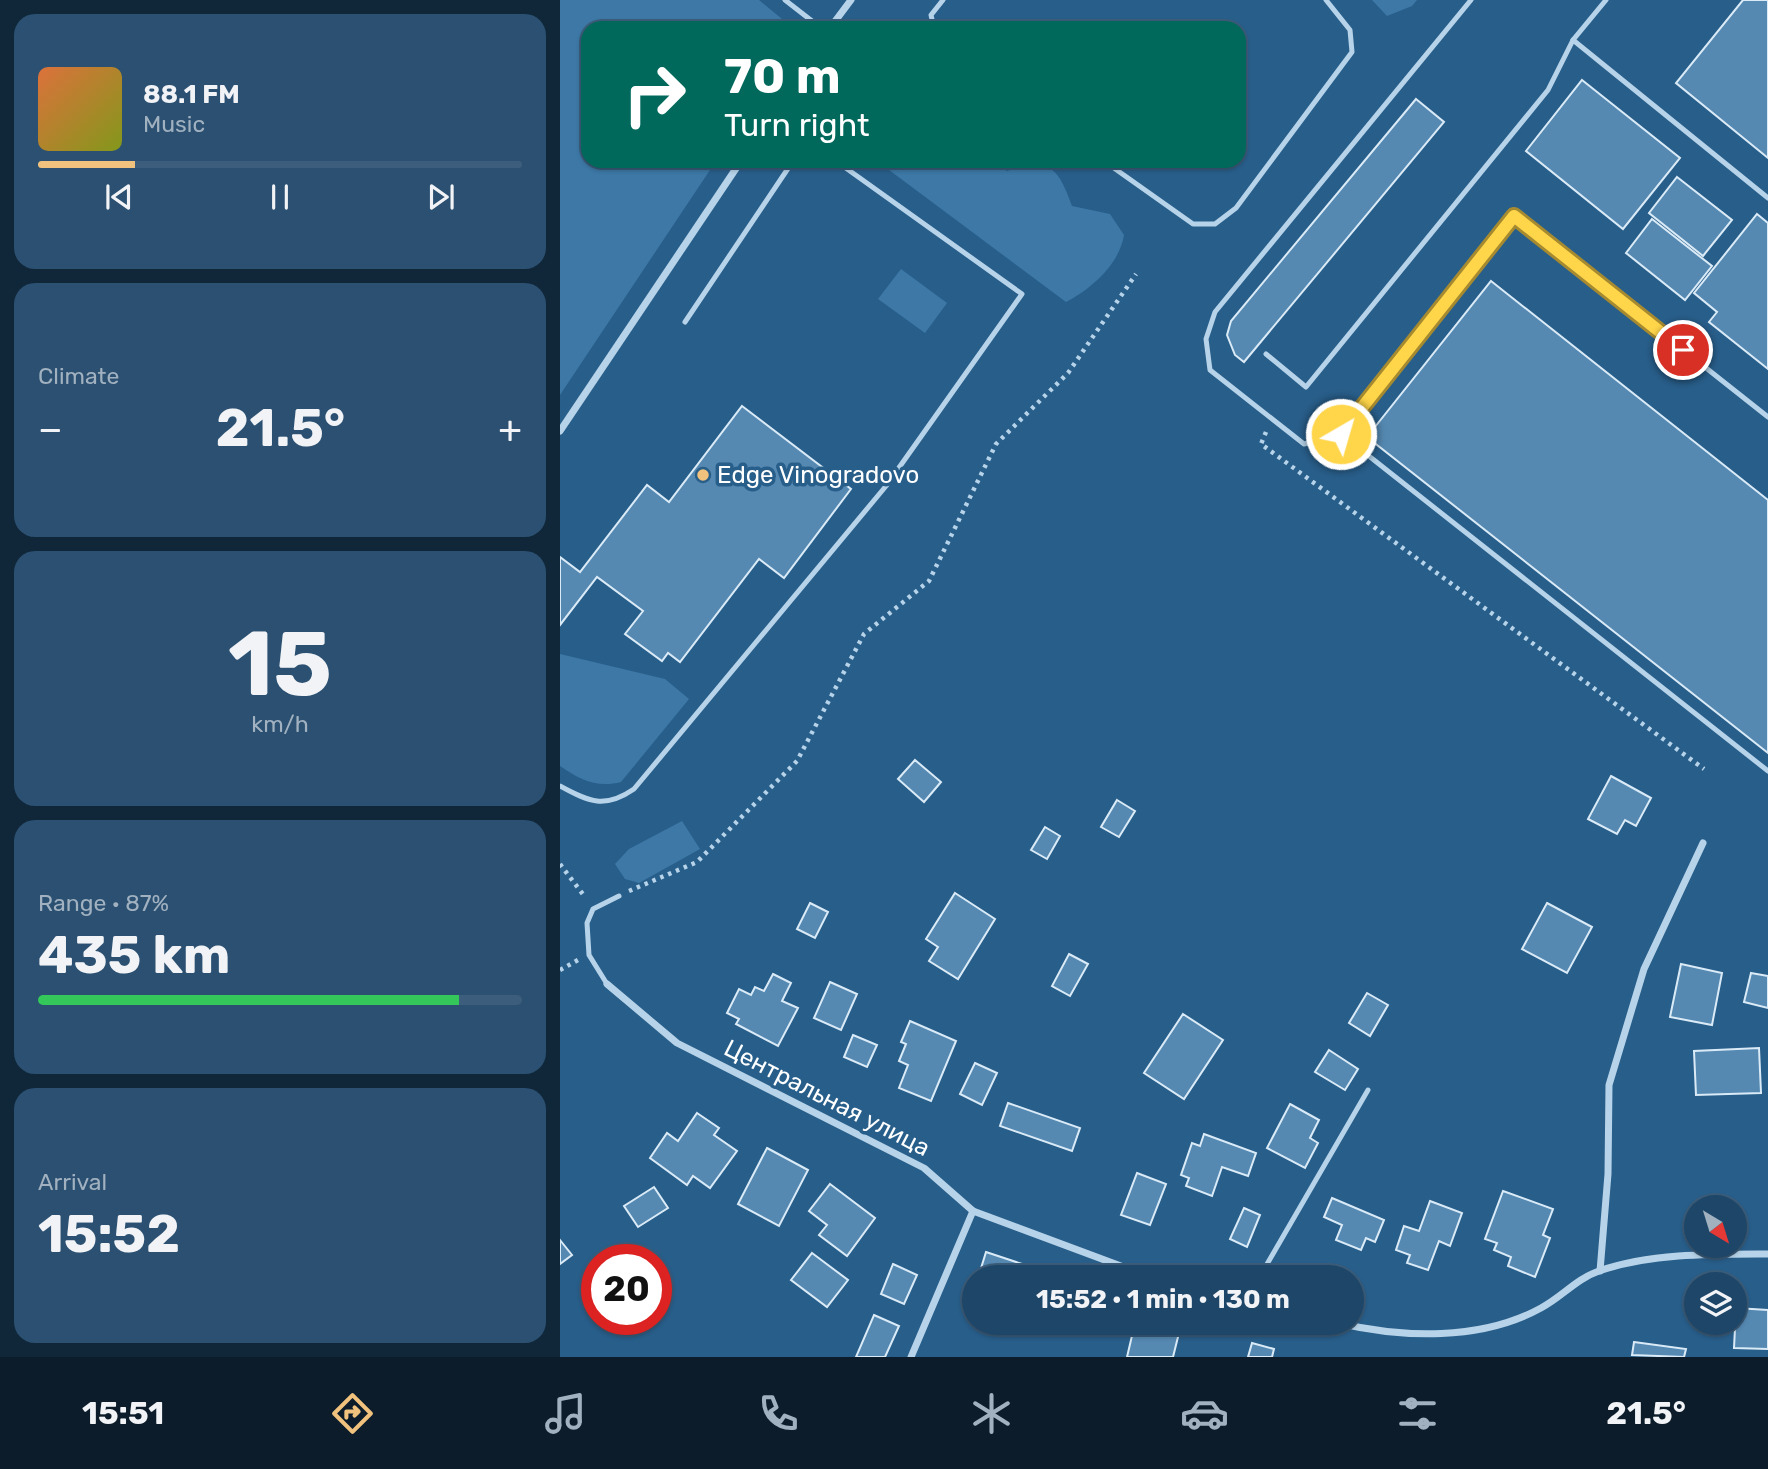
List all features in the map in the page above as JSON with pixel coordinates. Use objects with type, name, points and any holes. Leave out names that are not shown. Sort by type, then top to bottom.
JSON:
[{"type":"street","points":[[835,21],[850,0]]},
{"type":"street","points":[[560,431],[736,168]]},
{"type":"street","points":[[1600,1270],[1607,1198],[1609,1085],[1644,969],[1703,842]]},
{"type":"street","name":"Центральная улица","points":[[607,984],[677,1043],[924,1168],[973,1211],[1118,1265]]},
{"type":"street","points":[[911,1357],[973,1211]]},
{"type":"street","points":[[1364,1326],[1422,1334],[1497,1328],[1542,1308],[1576,1281],[1600,1270],[1658,1259],[1768,1254]]},
{"type":"lane","points":[[785,0],[812,21]]},
{"type":"lane","points":[[932,21],[931,15],[943,0]]},
{"type":"lane","points":[[1114,168],[1193,224],[1215,224],[1236,208],[1352,52],[1350,30],[1326,0]]},
{"type":"lane","points":[[1471,0],[1215,312],[1206,339],[1210,370],[1304,444],[1341,434],[1514,216],[1768,416]]},
{"type":"lane","points":[[1266,354],[1306,387],[1548,90],[1573,40],[1606,0]]},
{"type":"lane","points":[[1573,40],[1768,198]]},
{"type":"lane","points":[[685,322],[788,168]]},
{"type":"lane","points":[[560,786],[597,802],[616,801],[634,789],[886,486],[1022,294],[846,168]]},
{"type":"lane","points":[[1341,434],[1768,772]]},
{"type":"lane","points":[[607,984],[589,955],[587,923],[593,909],[619,896]]},
{"type":"lane","points":[[1267,1265],[1368,1090]]},
{"type":"path","points":[[619,896],[696,862],[797,761],[864,634],[929,581],[996,444],[1068,373],[1136,274]]},
{"type":"path","points":[[1272,419],[1261,444],[1704,769]]},
{"type":"path","points":[[560,864],[593,909]]},
{"type":"shaded area","points":[[560,0],[759,0],[782,21],[581,21],[581,168],[711,168],[560,395]]},
{"type":"shaded area","points":[[1372,0],[1417,0],[1412,6],[1387,16]]},
{"type":"shaded area","points":[[886,168],[1002,168],[1007,171],[1018,168],[1050,168],[1062,182],[1072,206],[1110,214],[1124,235],[1116,256],[1103,275],[1066,302]]},
{"type":"shaded area","points":[[901,269],[947,303],[925,333],[878,299]]},
{"type":"shaded area","points":[[560,654],[665,679],[689,699],[621,782],[589,782],[560,766]]},
{"type":"shaded area","points":[[682,821],[700,849],[639,883],[625,879],[615,864],[629,849]]},
{"type":"building","points":[[1743,0],[1768,0],[1768,158],[1676,83]]},
{"type":"building","points":[[1582,80],[1680,158],[1623,229],[1526,151]]},
{"type":"building","points":[[1416,99],[1444,122],[1244,362],[1235,355],[1227,335],[1231,321]]},
{"type":"building","points":[[1677,177],[1732,220],[1703,256],[1649,213]]},
{"type":"building","points":[[1757,214],[1768,223],[1768,369],[1709,322],[1717,312],[1694,293]]},
{"type":"building","points":[[1652,219],[1712,266],[1685,300],[1626,253]]},
{"type":"building","points":[[1491,281],[1768,500],[1768,753],[1367,437]]},
{"type":"building","points":[[742,406],[851,489],[784,578],[759,559],[680,662],[668,653],[662,661],[625,634],[643,611],[597,577],[560,625],[560,557],[580,572],[647,485],[669,502]]},
{"type":"building","points":[[915,760],[941,782],[924,802],[898,779]]},
{"type":"building","points":[[1611,776],[1651,798],[1636,826],[1625,820],[1617,834],[1588,819]]},
{"type":"building","points":[[1117,800],[1135,811],[1119,837],[1101,827]]},
{"type":"building","points":[[1045,827],[1060,836],[1047,859],[1031,850]]},
{"type":"building","points":[[955,893],[995,919],[958,979],[929,961],[938,947],[926,939]]},
{"type":"building","points":[[810,903],[828,912],[815,938],[797,929]]},
{"type":"building","points":[[1547,903],[1592,927],[1567,973],[1522,949]]},
{"type":"building","points":[[1069,954],[1088,964],[1070,996],[1052,986]]},
{"type":"building","points":[[1681,964],[1722,973],[1712,1025],[1670,1017]]},
{"type":"building","points":[[1751,973],[1768,976],[1768,1008],[1744,1002]]},
{"type":"building","points":[[773,974],[791,983],[782,1001],[798,1008],[778,1046],[736,1024],[739,1019],[727,1013],[739,989],[751,995],[755,987],[764,991]]},
{"type":"building","points":[[830,982],[857,994],[841,1030],[814,1018]]},
{"type":"building","points":[[1367,993],[1388,1005],[1370,1036],[1349,1023]]},
{"type":"building","points":[[1183,1014],[1223,1040],[1184,1099],[1144,1073]]},
{"type":"building","points":[[910,1021],[956,1041],[931,1101],[899,1088],[908,1065],[899,1061],[906,1044],[901,1042]]},
{"type":"building","points":[[853,1035],[877,1045],[867,1067],[844,1057]]},
{"type":"building","points":[[1759,1048],[1761,1093],[1696,1095],[1694,1051]]},
{"type":"building","points":[[1329,1050],[1358,1069],[1345,1090],[1315,1072]]},
{"type":"building","points":[[975,1063],[997,1073],[982,1105],[960,1094]]},
{"type":"building","points":[[1008,1103],[1080,1128],[1072,1151],[1000,1126]]},
{"type":"building","points":[[1290,1104],[1319,1120],[1310,1138],[1318,1143],[1305,1168],[1267,1148]]},
{"type":"building","points":[[697,1113],[719,1128],[714,1135],[737,1151],[710,1188],[693,1176],[687,1185],[650,1158],[667,1133],[678,1141]]},
{"type":"building","points":[[1204,1134],[1256,1153],[1248,1176],[1222,1167],[1212,1196],[1186,1186],[1189,1178],[1181,1175],[1192,1143],[1200,1146]]},
{"type":"building","points":[[767,1148],[808,1170],[779,1226],[738,1204]]},
{"type":"building","points":[[1137,1173],[1166,1184],[1150,1225],[1121,1215]]},
{"type":"building","points":[[830,1184],[875,1218],[847,1256],[819,1235],[827,1225],[809,1211]]},
{"type":"building","points":[[654,1187],[668,1208],[638,1227],[624,1206]]},
{"type":"building","points":[[1503,1191],[1553,1209],[1543,1235],[1550,1238],[1535,1277],[1508,1266],[1511,1257],[1494,1250],[1497,1243],[1485,1239]]},
{"type":"building","points":[[1332,1198],[1384,1220],[1375,1242],[1366,1238],[1361,1250],[1336,1240],[1342,1225],[1324,1217]]},
{"type":"building","points":[[1430,1201],[1462,1213],[1450,1246],[1439,1241],[1428,1270],[1407,1263],[1410,1255],[1396,1250],[1404,1226],[1419,1231]]},
{"type":"building","points":[[1244,1208],[1260,1215],[1247,1247],[1230,1239]]},
{"type":"building","points":[[560,1240],[572,1255],[560,1264]]},
{"type":"building","points":[[986,1252],[1022,1264],[1022,1265],[982,1265]]},
{"type":"building","points":[[812,1253],[848,1280],[827,1307],[791,1280]]},
{"type":"building","points":[[893,1264],[917,1275],[904,1304],[881,1294]]},
{"type":"building","points":[[1747,1309],[1768,1310],[1768,1349],[1734,1348],[1735,1335],[1747,1335]]},
{"type":"building","points":[[874,1315],[899,1326],[885,1357],[856,1357]]},
{"type":"building","points":[[1132,1335],[1178,1335],[1173,1357],[1127,1357]]},
{"type":"building","points":[[1634,1342],[1686,1349],[1684,1357],[1632,1355]]},
{"type":"building","points":[[1252,1343],[1274,1349],[1272,1357],[1248,1357]]},
{"type":"place","name":"Edge Vinogradovo","points":[[703,475]]},
{"type":"route","points":[[1341,434],[1514,216],[1683,350]]}]
